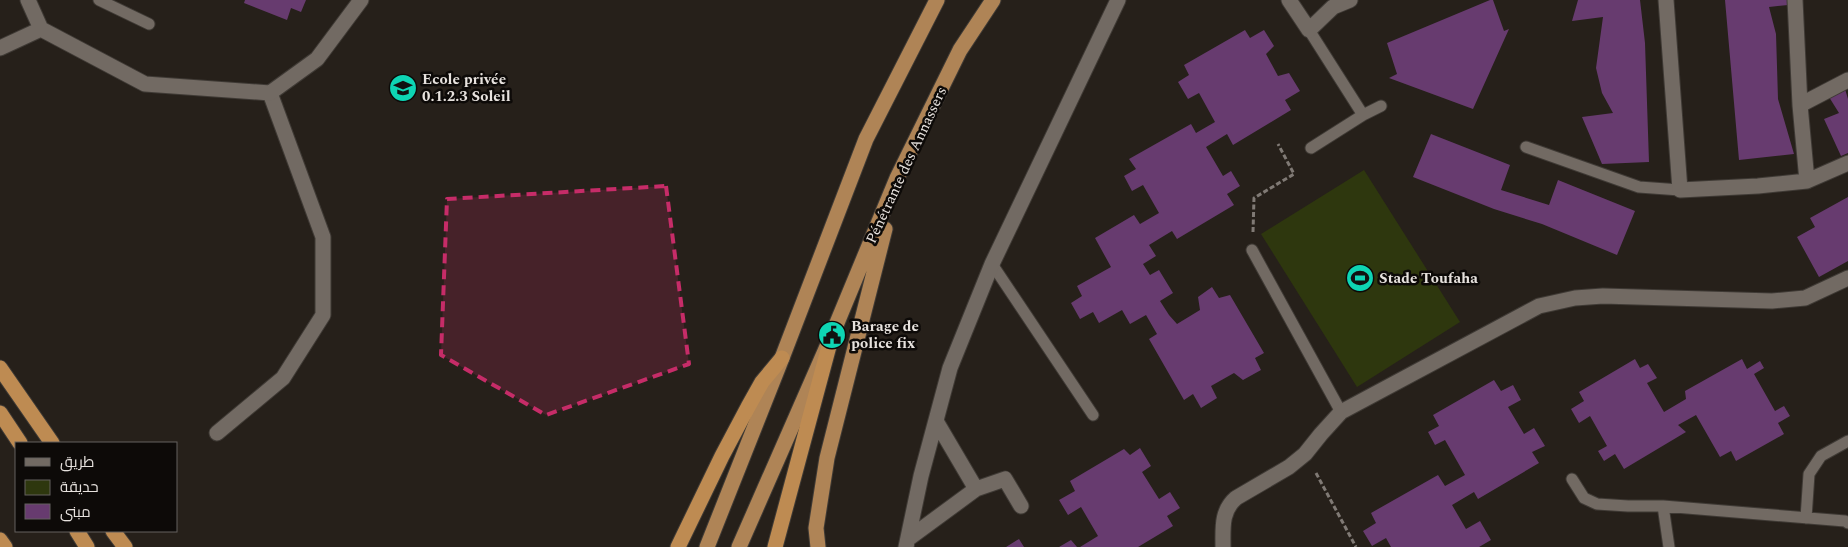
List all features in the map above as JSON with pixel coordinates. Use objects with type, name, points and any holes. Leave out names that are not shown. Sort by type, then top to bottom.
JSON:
[{"type":"highway","points":[[707,547],[866,138],[937,0]]},
{"type":"highway","name":"Pénétrante des Annassers","points":[[738,547],[832,336],[897,178],[960,50],[993,0]]},
{"type":"highway","points":[[818,547],[816,528],[827,458],[897,178]]},
{"type":"highway","points":[[775,547],[832,336]]},
{"type":"highway","points":[[678,547],[748,407],[762,382],[782,358]]},
{"type":"highway","points":[[0,368],[51,442]]},
{"type":"highway","points":[[0,414],[19,442]]},
{"type":"highway","points":[[78,532],[87,547]]},
{"type":"highway","points":[[114,532],[125,547]]},
{"type":"highway","points":[[0,540],[5,547]]},
{"type":"street","points":[[28,0],[41,29],[144,84],[270,93],[317,59],[361,0]]},
{"type":"street","points":[[907,543],[921,476],[950,368],[992,264],[1118,0]]},
{"type":"street","points":[[1289,0],[1310,30],[1331,4],[1350,0]]},
{"type":"street","points":[[1666,0],[1680,190],[1758,186],[1807,181],[1848,163]]},
{"type":"street","points":[[1795,0],[1800,105],[1807,181]]},
{"type":"street","points":[[0,48],[41,29]]},
{"type":"street","points":[[1800,105],[1848,80]]},
{"type":"street","points":[[217,433],[283,378],[323,316],[323,237],[270,93]]},
{"type":"street","points":[[1223,547],[1223,522],[1229,504],[1289,467],[1306,454],[1341,412],[1539,306],[1574,298],[1604,296],[1772,301],[1805,298],[1848,278]]},
{"type":"street","points":[[936,420],[976,489]]},
{"type":"street","points":[[907,543],[976,489],[1004,479],[1021,506]]},
{"type":"lane","points":[[99,0],[149,24]]},
{"type":"lane","points":[[1310,30],[1363,115]]},
{"type":"lane","points":[[1311,148],[1363,115],[1381,106]]},
{"type":"lane","points":[[1526,147],[1639,187],[1680,190]]},
{"type":"lane","points":[[1252,250],[1341,412]]},
{"type":"lane","points":[[992,264],[1093,415]]},
{"type":"lane","points":[[1806,518],[1809,474],[1821,456],[1848,441]]},
{"type":"lane","points":[[1572,479],[1584,498],[1597,504],[1663,506],[1845,521],[1848,523]]},
{"type":"lane","points":[[1663,506],[1669,547]]},
{"type":"path","points":[[1252,250],[1254,198],[1294,174],[1278,144]]},
{"type":"path","points":[[1306,454],[1356,547]]},
{"type":"highlighted area","points":[[666,186],[689,364],[546,415],[441,355],[447,199]]},
{"type":"green space","name":"Stade Toufaha","points":[[1364,170],[1460,322],[1357,387],[1261,234]]},
{"type":"building","points":[[245,0],[306,0],[301,12],[291,8],[287,20],[244,3]]},
{"type":"building","points":[[1493,0],[1504,31],[1509,29],[1473,109],[1389,78],[1397,74],[1387,43]]},
{"type":"building","points":[[1578,0],[1640,0],[1645,43],[1649,162],[1602,164],[1582,117],[1613,113],[1602,93],[1596,68],[1603,17],[1572,21]]},
{"type":"building","points":[[1725,0],[1787,0],[1788,5],[1769,7],[1776,34],[1778,99],[1794,154],[1739,160]]},
{"type":"building","points":[[1245,30],[1250,38],[1264,30],[1274,46],[1266,54],[1278,76],[1289,73],[1300,91],[1285,100],[1291,110],[1233,145],[1227,134],[1206,147],[1223,176],[1231,171],[1240,186],[1227,194],[1234,205],[1177,239],[1172,231],[1149,245],[1156,256],[1143,264],[1150,275],[1159,270],[1173,293],[1160,301],[1177,324],[1200,310],[1198,297],[1212,287],[1219,298],[1230,295],[1264,353],[1255,358],[1261,370],[1243,380],[1234,373],[1211,386],[1217,398],[1201,408],[1193,394],[1184,400],[1149,339],[1157,334],[1146,315],[1130,324],[1122,310],[1099,323],[1093,312],[1080,319],[1071,303],[1082,296],[1077,286],[1111,267],[1095,238],[1134,215],[1140,224],[1159,213],[1143,185],[1132,191],[1124,176],[1136,169],[1129,159],[1191,124],[1196,133],[1215,122],[1199,93],[1188,99],[1178,82],[1189,75],[1184,65]]},
{"type":"building","points":[[1845,89],[1848,99],[1848,153],[1841,156],[1824,119],[1839,113],[1829,97]]},
{"type":"building","points":[[1431,134],[1510,165],[1501,190],[1549,205],[1558,180],[1635,211],[1617,255],[1542,224],[1494,209],[1413,177]]},
{"type":"building","points":[[1848,197],[1848,261],[1819,277],[1797,237],[1815,227],[1810,218]]},
{"type":"building","points":[[1635,359],[1640,368],[1648,364],[1657,378],[1647,383],[1664,412],[1686,399],[1685,391],[1742,359],[1747,369],[1760,361],[1764,368],[1754,374],[1775,411],[1784,406],[1790,416],[1778,423],[1784,434],[1736,461],[1731,451],[1720,457],[1696,415],[1678,425],[1686,432],[1624,469],[1615,454],[1604,461],[1598,451],[1607,446],[1590,416],[1579,423],[1571,409],[1584,401],[1579,392]]},
{"type":"building","points":[[1494,380],[1501,391],[1513,385],[1521,400],[1508,407],[1524,434],[1534,428],[1545,446],[1532,452],[1539,463],[1478,499],[1474,492],[1452,505],[1466,529],[1480,521],[1491,540],[1479,547],[1391,547],[1386,538],[1372,546],[1363,531],[1376,523],[1371,513],[1438,475],[1445,486],[1465,475],[1445,440],[1435,445],[1428,432],[1439,426],[1433,415]]},
{"type":"building","points":[[1140,448],[1151,466],[1142,472],[1159,499],[1170,492],[1180,508],[1167,516],[1173,526],[1138,547],[1080,547],[1098,536],[1081,507],[1068,515],[1059,500],[1075,491],[1070,481],[1124,449],[1130,455]]},
{"type":"building","points":[[1019,539],[1024,547],[1006,547]]},
{"type":"building","points":[[1071,540],[1077,547],[1059,547]]},
{"type":"place","name":"Ecole privée 0.1.2.3 Soleil","points":[[403,88]]},
{"type":"place","name":"Stade Toufaha","points":[[1360,278]]},
{"type":"place","name":"Barage de police fix","points":[[832,335]]}]
